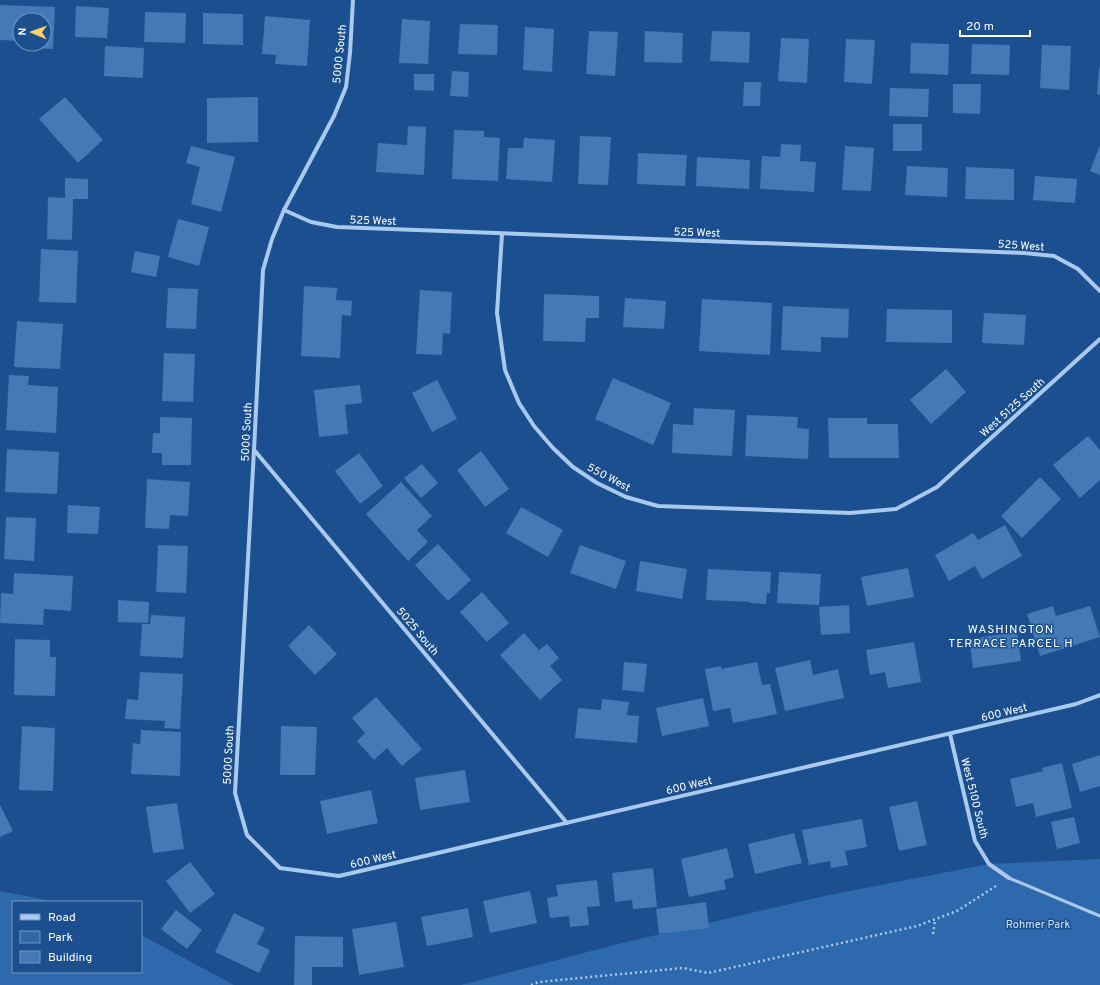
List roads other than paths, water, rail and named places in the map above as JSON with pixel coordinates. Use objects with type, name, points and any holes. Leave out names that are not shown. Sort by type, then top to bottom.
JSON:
[{"type":"street","name":"5000 South","points":[[280,868],[247,835],[235,793],[263,270],[272,239],[284,210],[334,116],[346,87],[350,53],[353,0]]},
{"type":"street","name":"525 West","points":[[284,210],[311,222],[337,227],[1024,253],[1054,256],[1078,269],[1100,291]]},
{"type":"street","name":"550 West","points":[[502,234],[496,313],[505,370],[519,403],[534,426],[553,448],[573,467],[597,483],[626,497],[658,506],[850,512],[896,508],[936,487]]},
{"type":"street","name":"West 5125 South","points":[[936,487],[1100,339]]},
{"type":"street","name":"5025 South","points":[[254,450],[567,823]]},
{"type":"street","name":"600 West","points":[[280,868],[339,876],[950,734],[1076,704],[1100,695]]},
{"type":"street","name":"West 5100 South","points":[[950,734],[975,841],[989,864],[1008,878]]},
{"type":"lane","points":[[1008,878],[1100,916]]},
{"type":"district","name":"WASHINGTON TERRACE PARCEL H","points":[[1011,636]]},
{"type":"park label","name":"Rohmer Park","points":[[1038,924]]}]
